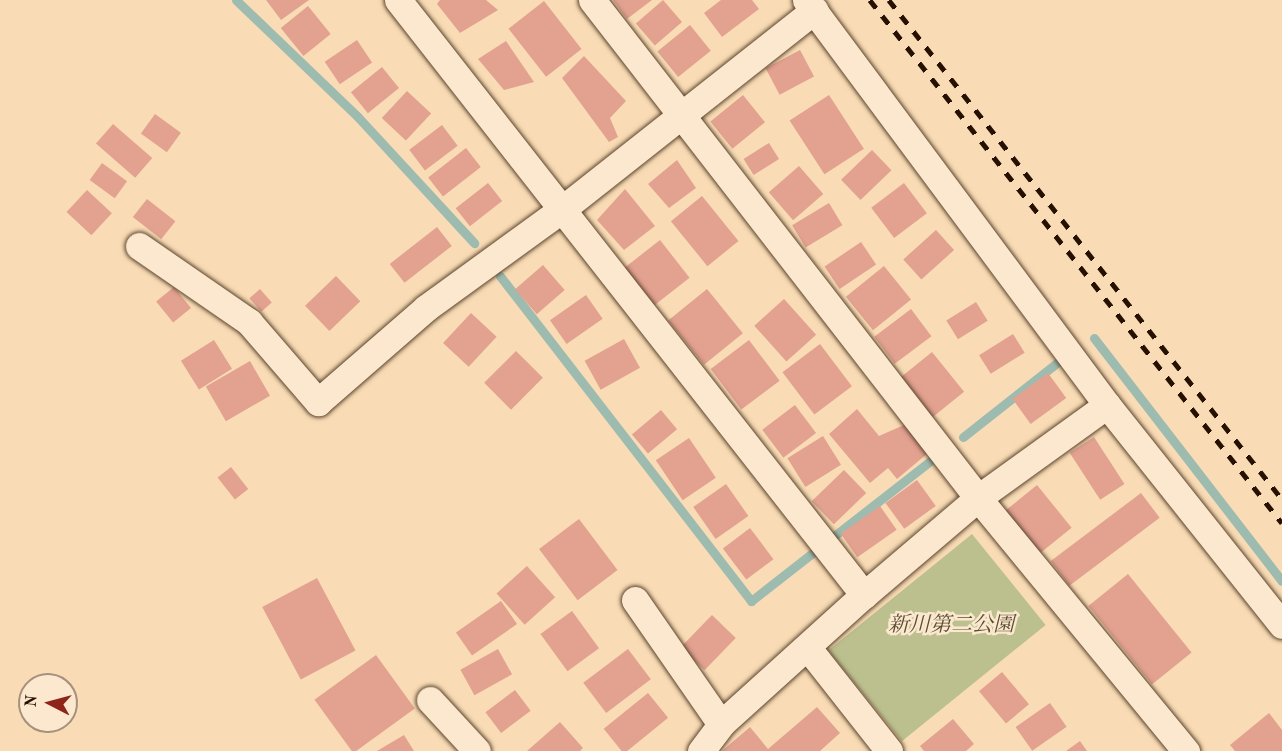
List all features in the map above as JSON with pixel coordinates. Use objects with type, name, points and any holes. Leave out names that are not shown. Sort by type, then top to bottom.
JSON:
[{"type":"street","points":[[398,0],[565,207],[864,595]]},
{"type":"street","points":[[592,0],[684,115],[978,498],[1186,751]]},
{"type":"street","points":[[139,246],[249,322],[318,402],[426,308],[565,207],[684,115],[810,5],[1107,405],[1282,625]]},
{"type":"street","points":[[701,751],[721,724],[808,648],[864,595],[978,498],[1107,405]]},
{"type":"street","points":[[635,600],[721,724]]},
{"type":"street","points":[[808,648],[888,751]]},
{"type":"street","points":[[430,700],[477,751]]},
{"type":"green space","name":"新川第二公園","points":[[972,534],[1046,625],[902,741],[828,650]]},
{"type":"building","points":[[266,0],[309,0],[281,20]]},
{"type":"building","points":[[440,0],[486,0],[498,10],[460,33],[437,4]]},
{"type":"building","points":[[613,0],[652,0],[627,19]]},
{"type":"building","points":[[663,0],[682,22],[655,46],[636,24]]},
{"type":"building","points":[[721,0],[752,0],[759,9],[722,37],[704,13]]},
{"type":"building","points":[[544,1],[582,49],[546,77],[509,29]]},
{"type":"building","points":[[308,6],[331,34],[303,56],[281,28]]},
{"type":"building","points":[[690,25],[711,51],[678,77],[657,51]]},
{"type":"building","points":[[357,40],[372,62],[340,84],[325,62]]},
{"type":"building","points":[[506,41],[534,82],[504,90],[478,59]]},
{"type":"building","points":[[800,50],[814,76],[780,95],[766,68]]},
{"type":"building","points":[[584,56],[626,101],[610,118],[618,137],[609,142],[562,78]]},
{"type":"building","points":[[382,67],[399,88],[368,113],[351,92]]},
{"type":"building","points":[[407,91],[431,114],[406,141],[382,118]]},
{"type":"building","points":[[743,95],[765,122],[732,149],[710,121]]},
{"type":"building","points":[[829,95],[864,149],[824,174],[790,121]]},
{"type":"building","points":[[155,114],[181,133],[167,152],[141,133]]},
{"type":"building","points":[[113,124],[152,158],[135,178],[96,144]]},
{"type":"building","points":[[442,125],[458,146],[425,170],[409,150]]},
{"type":"building","points":[[769,143],[779,159],[754,175],[744,159]]},
{"type":"building","points":[[466,148],[481,167],[443,196],[428,178]]},
{"type":"building","points":[[872,150],[891,170],[861,200],[841,180]]},
{"type":"building","points":[[677,160],[696,188],[669,208],[648,184]]},
{"type":"building","points":[[102,163],[127,181],[115,198],[90,180]]},
{"type":"building","points":[[799,166],[823,194],[793,220],[769,192]]},
{"type":"building","points":[[488,183],[502,201],[470,226],[456,208]]},
{"type":"building","points":[[904,183],[927,213],[894,238],[871,208]]},
{"type":"building","points":[[625,189],[655,226],[624,250],[597,220]]},
{"type":"building","points":[[87,190],[112,213],[91,235],[67,212]]},
{"type":"building","points":[[702,196],[739,241],[707,266],[671,221]]},
{"type":"building","points":[[147,199],[175,221],[161,239],[133,217]]},
{"type":"building","points":[[829,203],[842,225],[806,247],[792,225]]},
{"type":"building","points":[[437,227],[452,246],[404,283],[390,264]]},
{"type":"building","points":[[936,230],[954,250],[921,280],[903,259]]},
{"type":"building","points":[[660,240],[690,278],[651,308],[621,270]]},
{"type":"building","points":[[861,242],[876,264],[840,289],[825,267]]},
{"type":"building","points":[[543,265],[565,290],[537,314],[515,289]]},
{"type":"building","points":[[884,266],[911,299],[873,330],[846,297]]},
{"type":"building","points":[[336,276],[360,301],[329,331],[305,306]]},
{"type":"building","points":[[174,287],[191,308],[173,322],[156,301]]},
{"type":"building","points":[[260,289],[272,303],[261,312],[249,298]]},
{"type":"building","points":[[707,289],[743,333],[704,365],[668,320]]},
{"type":"building","points":[[586,295],[603,319],[567,344],[550,320]]},
{"type":"building","points":[[784,299],[816,335],[786,361],[754,326]]},
{"type":"building","points":[[976,302],[988,321],[958,339],[946,321]]},
{"type":"building","points":[[911,309],[931,336],[895,364],[874,337]]},
{"type":"building","points":[[471,313],[497,337],[469,367],[443,343]]},
{"type":"building","points":[[1013,334],[1025,353],[991,374],[979,355]]},
{"type":"building","points":[[624,339],[640,368],[601,390],[585,361]]},
{"type":"building","points":[[214,340],[232,369],[199,390],[181,361]]},
{"type":"building","points":[[749,340],[780,381],[741,410],[711,369]]},
{"type":"building","points":[[820,344],[852,386],[814,415],[782,372]]},
{"type":"building","points":[[516,351],[543,378],[511,410],[484,383]]},
{"type":"building","points":[[932,352],[964,392],[931,419],[899,379]]},
{"type":"building","points":[[250,361],[270,396],[226,421],[206,386]]},
{"type":"building","points":[[1048,373],[1066,398],[1031,424],[1012,399]]},
{"type":"building","points":[[795,405],[816,433],[783,458],[762,430]]},
{"type":"building","points":[[857,409],[879,436],[904,425],[928,453],[897,479],[888,468],[870,483],[829,434]]},
{"type":"building","points":[[661,410],[677,429],[648,454],[632,434]]},
{"type":"building","points":[[823,436],[841,465],[805,487],[787,458]]},
{"type":"building","points":[[1094,437],[1124,484],[1100,500],[1070,453]]},
{"type":"building","points":[[689,438],[716,478],[683,500],[656,460]]},
{"type":"building","points":[[231,467],[248,489],[235,500],[218,477]]},
{"type":"building","points":[[844,470],[866,493],[834,524],[812,501]]},
{"type":"building","points":[[917,480],[936,506],[904,529],[885,503]]},
{"type":"building","points":[[726,484],[748,516],[716,539],[693,507]]},
{"type":"building","points":[[1037,485],[1072,528],[1040,554],[1005,511]]},
{"type":"building","points":[[1141,493],[1160,518],[1069,586],[1051,561]]},
{"type":"building","points":[[880,506],[897,530],[857,557],[841,534]]},
{"type":"building","points":[[579,519],[618,570],[578,600],[539,549]]},
{"type":"building","points":[[750,528],[773,559],[746,580],[723,548]]},
{"type":"building","points":[[527,566],[555,597],[525,625],[497,593]]},
{"type":"building","points":[[1128,574],[1192,652],[1152,685],[1088,606]]},
{"type":"building","points":[[317,578],[355,650],[301,680],[262,607]]},
{"type":"building","points":[[501,601],[517,624],[472,655],[456,633]]},
{"type":"building","points":[[572,611],[599,648],[567,671],[540,634]]},
{"type":"building","points":[[712,615],[736,638],[704,670],[681,647]]},
{"type":"building","points":[[498,649],[512,674],[474,695],[460,670]]},
{"type":"building","points":[[628,649],[651,679],[606,713],[583,683]]},
{"type":"building","points":[[376,655],[415,708],[356,751],[352,751],[315,700]]},
{"type":"building","points":[[1002,672],[1029,704],[1006,723],[979,691]]},
{"type":"building","points":[[515,690],[531,711],[501,733],[485,712]]},
{"type":"building","points":[[648,693],[668,718],[627,751],[622,751],[604,729]]},
{"type":"building","points":[[1050,703],[1067,727],[1032,751],[1016,727]]},
{"type":"building","points":[[817,707],[840,733],[820,751],[722,751],[750,727],[768,749]]},
{"type":"building","points":[[1269,713],[1282,730],[1282,751],[1235,751],[1230,745]]},
{"type":"building","points":[[953,719],[974,744],[966,751],[924,751],[920,746]]},
{"type":"building","points":[[560,722],[583,748],[580,751],[527,751]]},
{"type":"building","points":[[404,735],[414,751],[377,751]]},
{"type":"building","points":[[1080,741],[1087,751],[1066,751]]},
{"type":"waterway","points":[[236,0],[357,116],[474,243]]},
{"type":"waterway","points":[[500,276],[751,601],[930,461]]},
{"type":"waterway","points":[[1094,338],[1282,581]]},
{"type":"waterway","points":[[963,437],[1058,362]]},
{"type":"railway","points":[[870,0],[1282,523]]},
{"type":"railway","points":[[889,0],[1282,499]]}]
